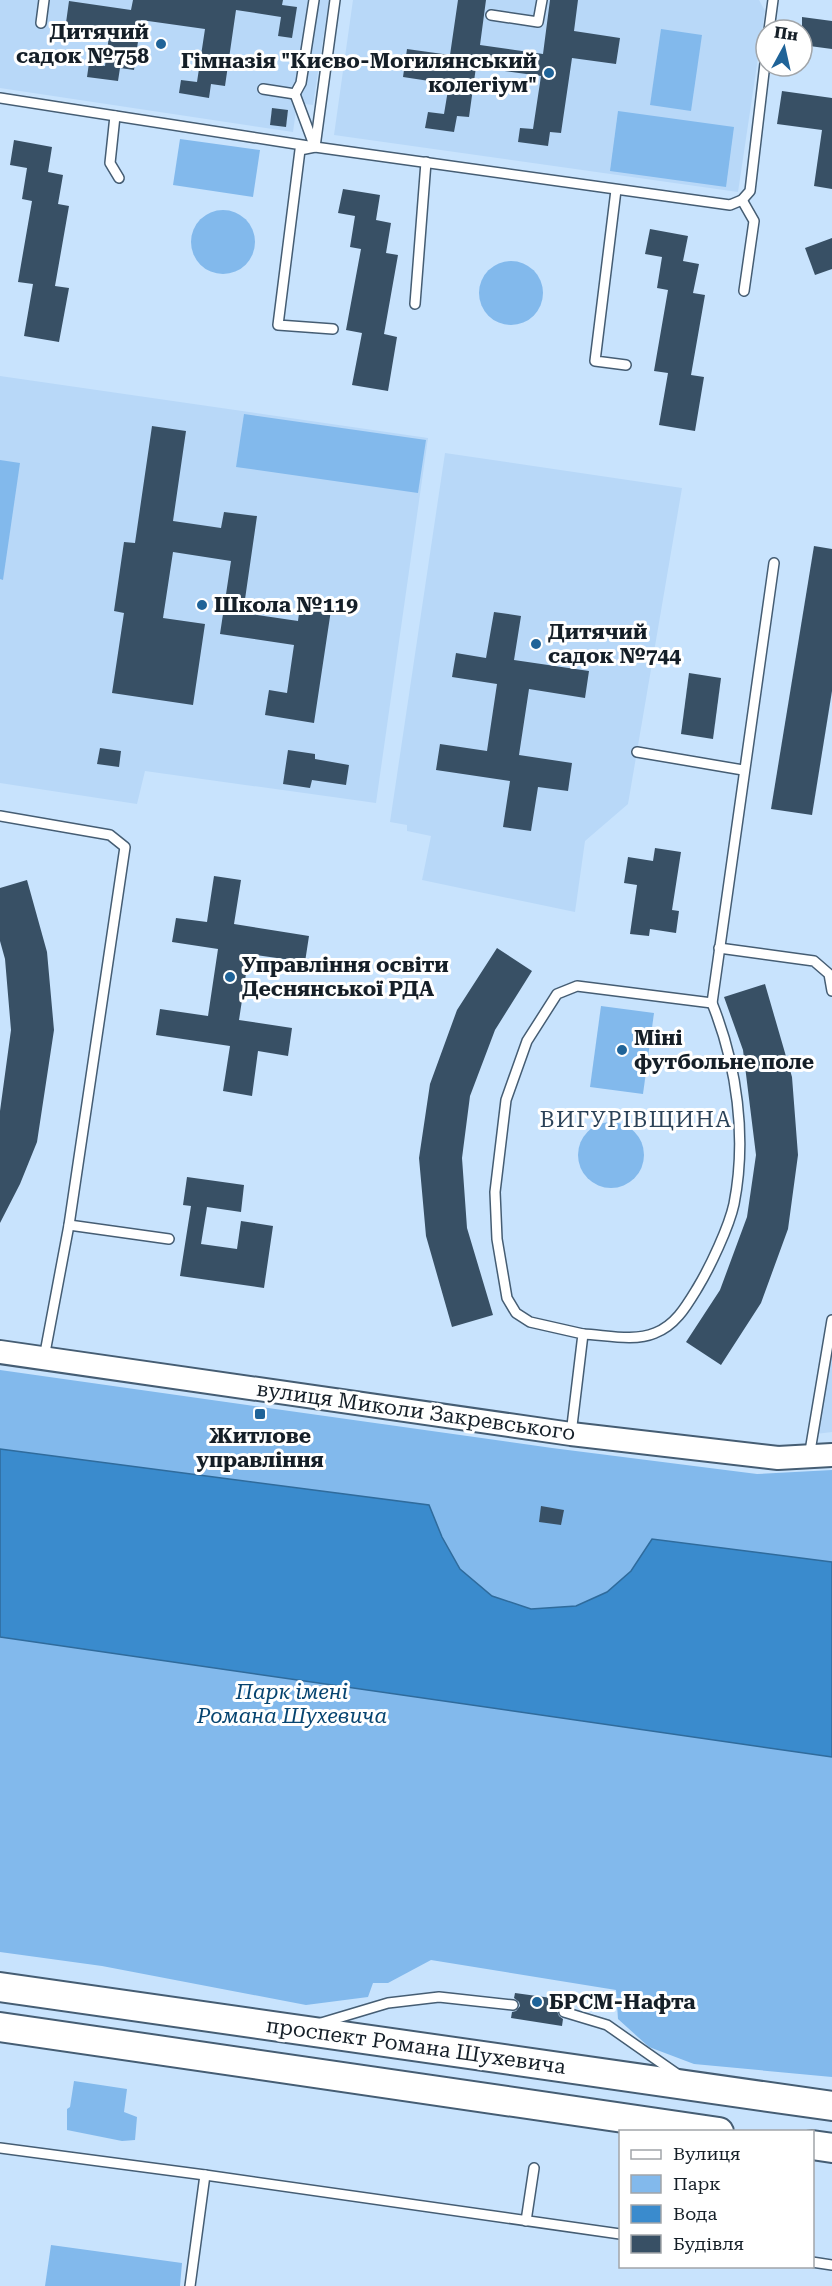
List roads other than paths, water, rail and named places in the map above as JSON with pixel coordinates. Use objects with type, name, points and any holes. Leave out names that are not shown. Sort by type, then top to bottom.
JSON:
[{"type":"main road","name":"проспект Романа Шухевича","points":[[0,1987],[831,2105]]},
{"type":"main road","name":"проспект Романа Шухевича","points":[[0,2027],[705,2130]]},
{"type":"main road","points":[[814,2145],[832,2148]]},
{"type":"street","name":"вулиця Миколи Закревського","points":[[0,1352],[571,1434],[778,1458],[832,1455]]},
{"type":"lane","points":[[42,23],[44,0]]},
{"type":"lane","points":[[314,0],[301,82],[295,94],[315,147]]},
{"type":"lane","points":[[315,147],[335,0]]},
{"type":"lane","points":[[491,15],[538,22],[542,0]]},
{"type":"lane","points":[[771,18],[773,0]]},
{"type":"lane","points":[[0,98],[315,147],[730,205],[742,200],[750,191],[763,78]]},
{"type":"lane","points":[[263,89],[295,94]]},
{"type":"lane","points":[[115,116],[110,164],[119,178]]},
{"type":"lane","points":[[315,147],[300,150],[278,324],[333,329]]},
{"type":"lane","points":[[415,304],[426,162]]},
{"type":"lane","points":[[616,190],[595,361],[626,365]]},
{"type":"lane","points":[[742,200],[754,221],[744,291]]},
{"type":"lane","points":[[712,1003],[577,986],[557,994],[526,1041],[506,1100],[495,1192],[497,1239],[507,1298],[516,1313],[530,1322],[583,1334],[641,1338],[657,1333],[683,1311],[708,1270],[734,1205],[741,1147],[735,1079],[712,1003],[743,770],[774,563]]},
{"type":"lane","points":[[637,752],[743,770]]},
{"type":"lane","points":[[0,816],[110,835],[125,848],[69,1225],[44,1358]]},
{"type":"lane","points":[[719,948],[814,961],[829,974],[832,991]]},
{"type":"lane","points":[[69,1225],[169,1239]]},
{"type":"lane","points":[[809,1457],[832,1320]]},
{"type":"lane","points":[[571,1434],[583,1334]]},
{"type":"lane","points":[[300,2030],[388,2003],[438,1997],[513,2005]]},
{"type":"lane","points":[[564,2012],[607,2025],[693,2086]]},
{"type":"lane","points":[[0,2148],[619,2234]]},
{"type":"lane","points":[[526,2220],[534,2168]]},
{"type":"lane","points":[[190,2286],[205,2175]]},
{"type":"lane","points":[[814,2262],[832,2265]]},
{"type":"water","points":[[0,1449],[429,1505],[442,1537],[460,1569],[492,1596],[531,1609],[576,1606],[607,1592],[631,1571],[652,1539],[832,1562],[832,1757],[0,1637]]},
{"type":"place","name":"Дитячий садок №758","points":[[161,44]]},
{"type":"place","name":"Гімназія \"Києво-Могилянський колегіум\"","points":[[549,73]]},
{"type":"place","name":"Школа №119","points":[[202,605]]},
{"type":"place","name":"Дитячий садок №744","points":[[536,644]]},
{"type":"place","name":"Управління освіти Деснянської РДА","points":[[230,977]]},
{"type":"place","name":"Міні футбольне поле","points":[[622,1050]]},
{"type":"place","name":"Житлове управління","points":[[260,1414]]},
{"type":"place","name":"БРСМ-Нафта","points":[[537,2002]]},
{"type":"district","name":"ВИГУРІВЩИНА","points":[[636,1119]]},
{"type":"park label","name":"Парк імені Романа Шухевича","points":[[292,1704]]}]
